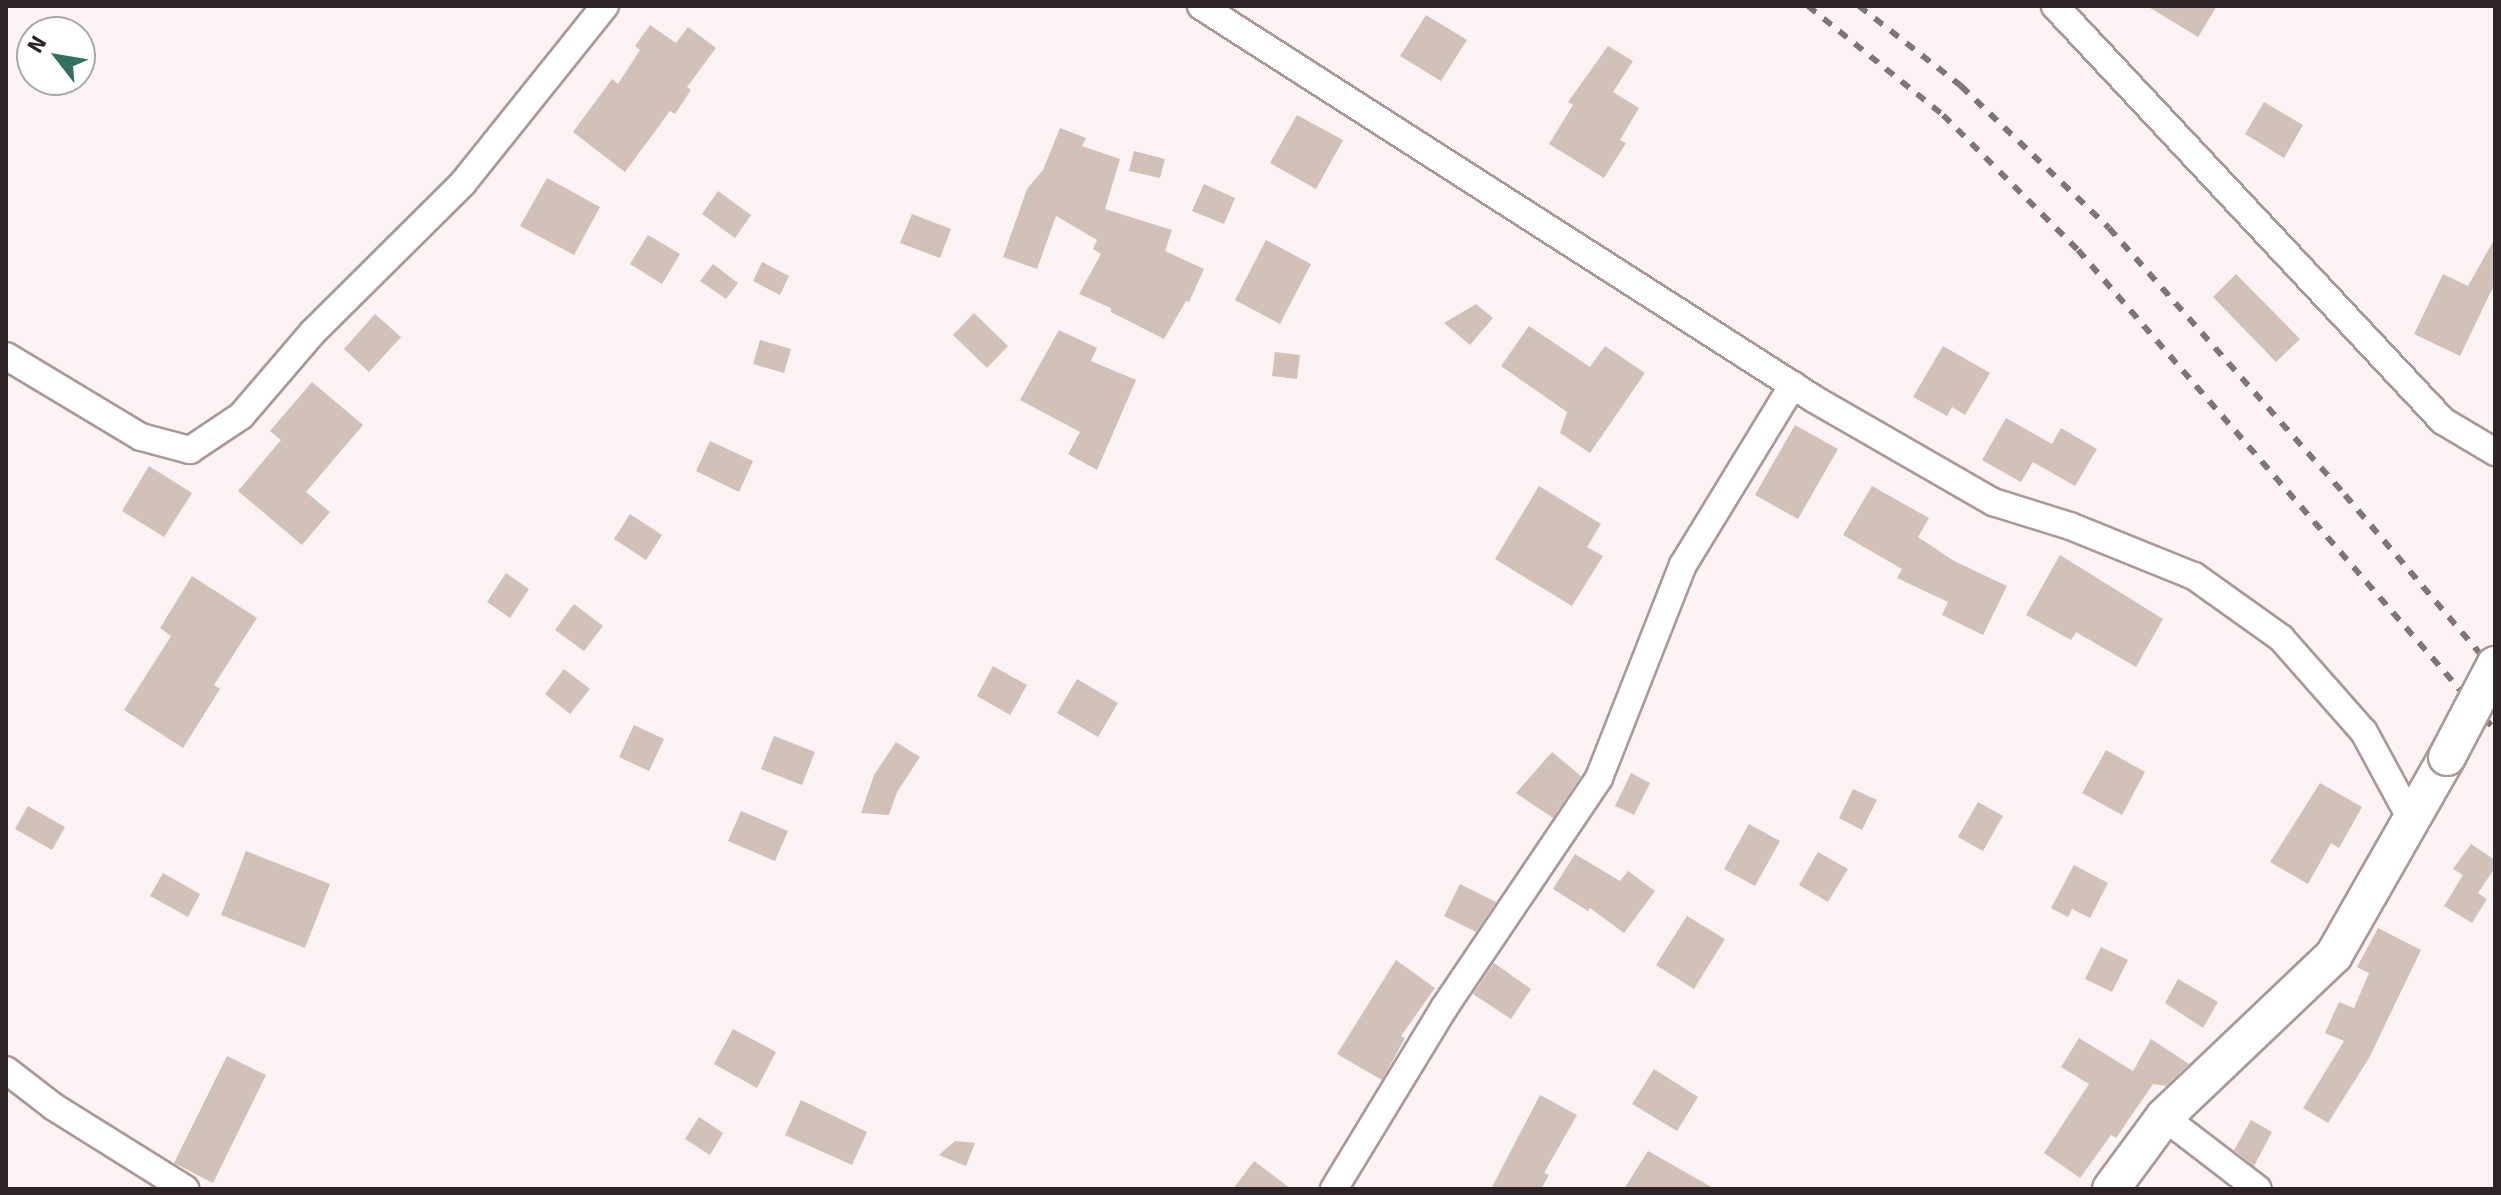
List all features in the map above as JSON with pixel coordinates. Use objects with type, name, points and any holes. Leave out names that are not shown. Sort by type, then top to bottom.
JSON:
[{"type":"main road","points":[[2111,1189],[2164,1117],[2334,955],[2447,757],[2495,665]]},
{"type":"street","points":[[6,356],[141,437],[190,450],[241,416],[313,332],[463,183],[605,6]]},
{"type":"street","points":[[1201,6],[1793,385],[1993,502],[2070,526],[2194,576],[2281,638],[2364,732],[2411,819]]},
{"type":"street","points":[[2055,6],[2443,421],[2495,452]]},
{"type":"street","points":[[1334,1189],[1444,1008],[1599,778],[1683,565],[1793,385]]},
{"type":"street","points":[[6,1070],[54,1107],[185,1189]]},
{"type":"street","points":[[2164,1117],[2258,1189]]},
{"type":"building","points":[[2147,6],[2217,6],[2198,37]]},
{"type":"building","points":[[1426,15],[1467,40],[1441,81],[1400,56]]},
{"type":"building","points":[[650,25],[676,43],[688,27],[716,48],[687,87],[691,90],[675,114],[670,111],[625,172],[573,132],[612,79],[618,84],[640,50],[635,46]]},
{"type":"building","points":[[1608,46],[1633,61],[1613,92],[1639,108],[1620,140],[1626,143],[1604,178],[1549,144],[1573,105],[1568,102]]},
{"type":"building","points":[[2264,102],[2303,125],[2284,158],[2245,134]]},
{"type":"building","points":[[1297,115],[1343,140],[1316,189],[1270,163]]},
{"type":"building","points":[[1060,128],[1086,138],[1082,146],[1120,159],[1105,209],[1172,230],[1165,251],[1204,269],[1189,302],[1186,301],[1164,339],[1111,312],[1111,308],[1079,294],[1101,254],[1093,249],[1097,240],[1056,216],[1037,269],[1003,257],[1027,189],[1043,170]]},
{"type":"building","points":[[1134,151],[1165,159],[1160,178],[1129,171]]},
{"type":"building","points":[[547,178],[600,207],[574,255],[520,226]]},
{"type":"building","points":[[1204,184],[1235,198],[1224,224],[1192,211]]},
{"type":"building","points":[[718,191],[751,215],[735,238],[702,214]]},
{"type":"building","points":[[912,214],[951,229],[940,258],[900,243]]},
{"type":"building","points":[[648,235],[680,254],[662,284],[630,264]]},
{"type":"building","points":[[2495,238],[2495,283],[2460,356],[2414,334],[2443,274],[2468,286]]},
{"type":"building","points":[[1266,240],[1311,264],[1280,324],[1235,300]]},
{"type":"building","points":[[762,262],[789,276],[780,295],[753,281]]},
{"type":"building","points":[[713,264],[738,283],[726,299],[700,281]]},
{"type":"building","points":[[2236,274],[2300,339],[2276,362],[2213,297]]},
{"type":"building","points":[[1476,304],[1493,318],[1470,345],[1444,323]]},
{"type":"building","points":[[974,313],[1008,346],[987,368],[953,335]]},
{"type":"building","points":[[375,314],[401,337],[369,372],[344,349]]},
{"type":"building","points":[[1529,326],[1590,367],[1605,346],[1645,373],[1590,453],[1560,433],[1567,412],[1501,366]]},
{"type":"building","points":[[1059,330],[1097,348],[1091,361],[1136,380],[1097,470],[1068,454],[1080,432],[1020,400]]},
{"type":"building","points":[[760,340],[791,349],[784,373],[753,364]]},
{"type":"building","points":[[1943,346],[1990,373],[1965,415],[1952,407],[1947,416],[1913,397]]},
{"type":"building","points":[[1275,352],[1300,355],[1297,379],[1272,376]]},
{"type":"building","points":[[312,382],[363,425],[306,492],[330,512],[302,545],[238,491],[281,440],[270,431]]},
{"type":"building","points":[[2006,418],[2052,444],[2061,428],[2097,449],[2075,486],[2033,462],[2021,482],[1982,460]]},
{"type":"building","points":[[1795,425],[1838,449],[1798,519],[1755,495]]},
{"type":"building","points":[[710,441],[753,461],[739,492],[696,471]]},
{"type":"building","points":[[149,466],[192,493],[164,537],[122,511]]},
{"type":"building","points":[[1539,486],[1601,524],[1587,547],[1603,556],[1572,606],[1495,559]]},
{"type":"building","points":[[1872,486],[1929,518],[1918,537],[1954,561],[2007,586],[1983,635],[1942,615],[1948,602],[1897,578],[1902,569],[1843,535]]},
{"type":"building","points":[[630,514],[662,535],[646,560],[614,539]]},
{"type":"building","points":[[2060,555],[2163,619],[2136,667],[2076,632],[2071,640],[2026,615]]},
{"type":"building","points":[[506,573],[529,589],[510,618],[487,602]]},
{"type":"building","points":[[192,576],[257,618],[214,685],[220,689],[183,748],[124,710],[171,636],[160,628]]},
{"type":"building","points":[[574,604],[603,626],[584,651],[555,630]]},
{"type":"building","points":[[993,666],[1027,685],[1010,715],[977,696]]},
{"type":"building","points":[[564,669],[590,689],[570,714],[545,694]]},
{"type":"building","points":[[1077,679],[1118,703],[1098,737],[1057,713]]},
{"type":"building","points":[[634,725],[664,739],[649,771],[619,757]]},
{"type":"building","points":[[774,736],[815,752],[802,785],[761,769]]},
{"type":"building","points":[[896,742],[920,757],[897,792],[889,815],[861,813],[874,775]]},
{"type":"building","points":[[2106,750],[2145,772],[2122,815],[2082,793]]},
{"type":"building","points":[[1552,752],[1581,776],[1553,818],[1516,793]]},
{"type":"building","points":[[1631,773],[1650,783],[1634,815],[1615,806]]},
{"type":"building","points":[[2320,783],[2362,807],[2339,848],[2331,843],[2308,884],[2270,862]]},
{"type":"building","points":[[1853,789],[1877,800],[1862,830],[1839,818]]},
{"type":"building","points":[[1978,802],[2003,816],[1983,851],[1958,837]]},
{"type":"building","points":[[28,806],[65,827],[52,850],[15,829]]},
{"type":"building","points":[[741,811],[788,831],[775,861],[728,841]]},
{"type":"building","points":[[1749,824],[1780,841],[1755,886],[1724,869]]},
{"type":"building","points":[[2471,844],[2495,860],[2495,868],[2478,893],[2487,899],[2472,923],[2444,906],[2463,875],[2453,869]]},
{"type":"building","points":[[246,851],[330,884],[305,948],[221,915]]},
{"type":"building","points":[[1818,852],[1848,869],[1828,902],[1799,885]]},
{"type":"building","points":[[1575,854],[1620,881],[1628,871],[1655,891],[1624,933],[1590,908],[1588,911],[1553,889]]},
{"type":"building","points":[[2074,865],[2108,883],[2090,918],[2072,909],[2068,917],[2051,908]]},
{"type":"building","points":[[163,873],[200,894],[188,917],[150,896]]},
{"type":"building","points":[[1460,884],[1496,902],[1476,932],[1444,916]]},
{"type":"building","points":[[1687,916],[1725,939],[1694,989],[1656,965]]},
{"type":"building","points":[[2378,928],[2421,950],[2369,1058],[2328,1123],[2303,1108],[2344,1041],[2325,1033],[2339,1002],[2354,1008],[2369,973],[2357,967]]},
{"type":"building","points":[[2101,947],[2128,960],[2112,992],[2085,979]]},
{"type":"building","points":[[1396,960],[1435,988],[1401,1036],[1405,1038],[1382,1080],[1337,1054]]},
{"type":"building","points":[[1494,963],[1531,989],[1511,1019],[1473,994]]},
{"type":"building","points":[[2178,979],[2218,1002],[2203,1028],[2165,1003]]},
{"type":"building","points":[[733,1029],[776,1052],[757,1088],[714,1064]]},
{"type":"building","points":[[2079,1038],[2133,1071],[2151,1039],[2189,1064],[2166,1086],[2153,1084],[2116,1138],[2111,1135],[2080,1178],[2044,1153],[2089,1084],[2061,1067]]},
{"type":"building","points":[[227,1056],[266,1075],[213,1183],[174,1163]]},
{"type":"building","points":[[1654,1069],[1698,1097],[1677,1131],[1632,1104]]},
{"type":"building","points":[[1540,1095],[1577,1115],[1544,1173],[1549,1175],[1541,1189],[1491,1189]]},
{"type":"building","points":[[801,1100],[867,1132],[852,1165],[785,1135]]},
{"type":"building","points":[[699,1117],[723,1133],[710,1155],[685,1139]]},
{"type":"building","points":[[2251,1120],[2272,1132],[2254,1166],[2234,1150]]},
{"type":"building","points":[[955,1141],[975,1143],[966,1166],[939,1155]]},
{"type":"building","points":[[1648,1151],[1715,1189],[1624,1189]]},
{"type":"building","points":[[1254,1161],[1291,1189],[1233,1189]]},
{"type":"railway","points":[[1808,6],[1943,115],[2078,250],[2495,730]]},
{"type":"railway","points":[[1859,6],[1961,86],[2109,228],[2345,495],[2495,671]]}]
